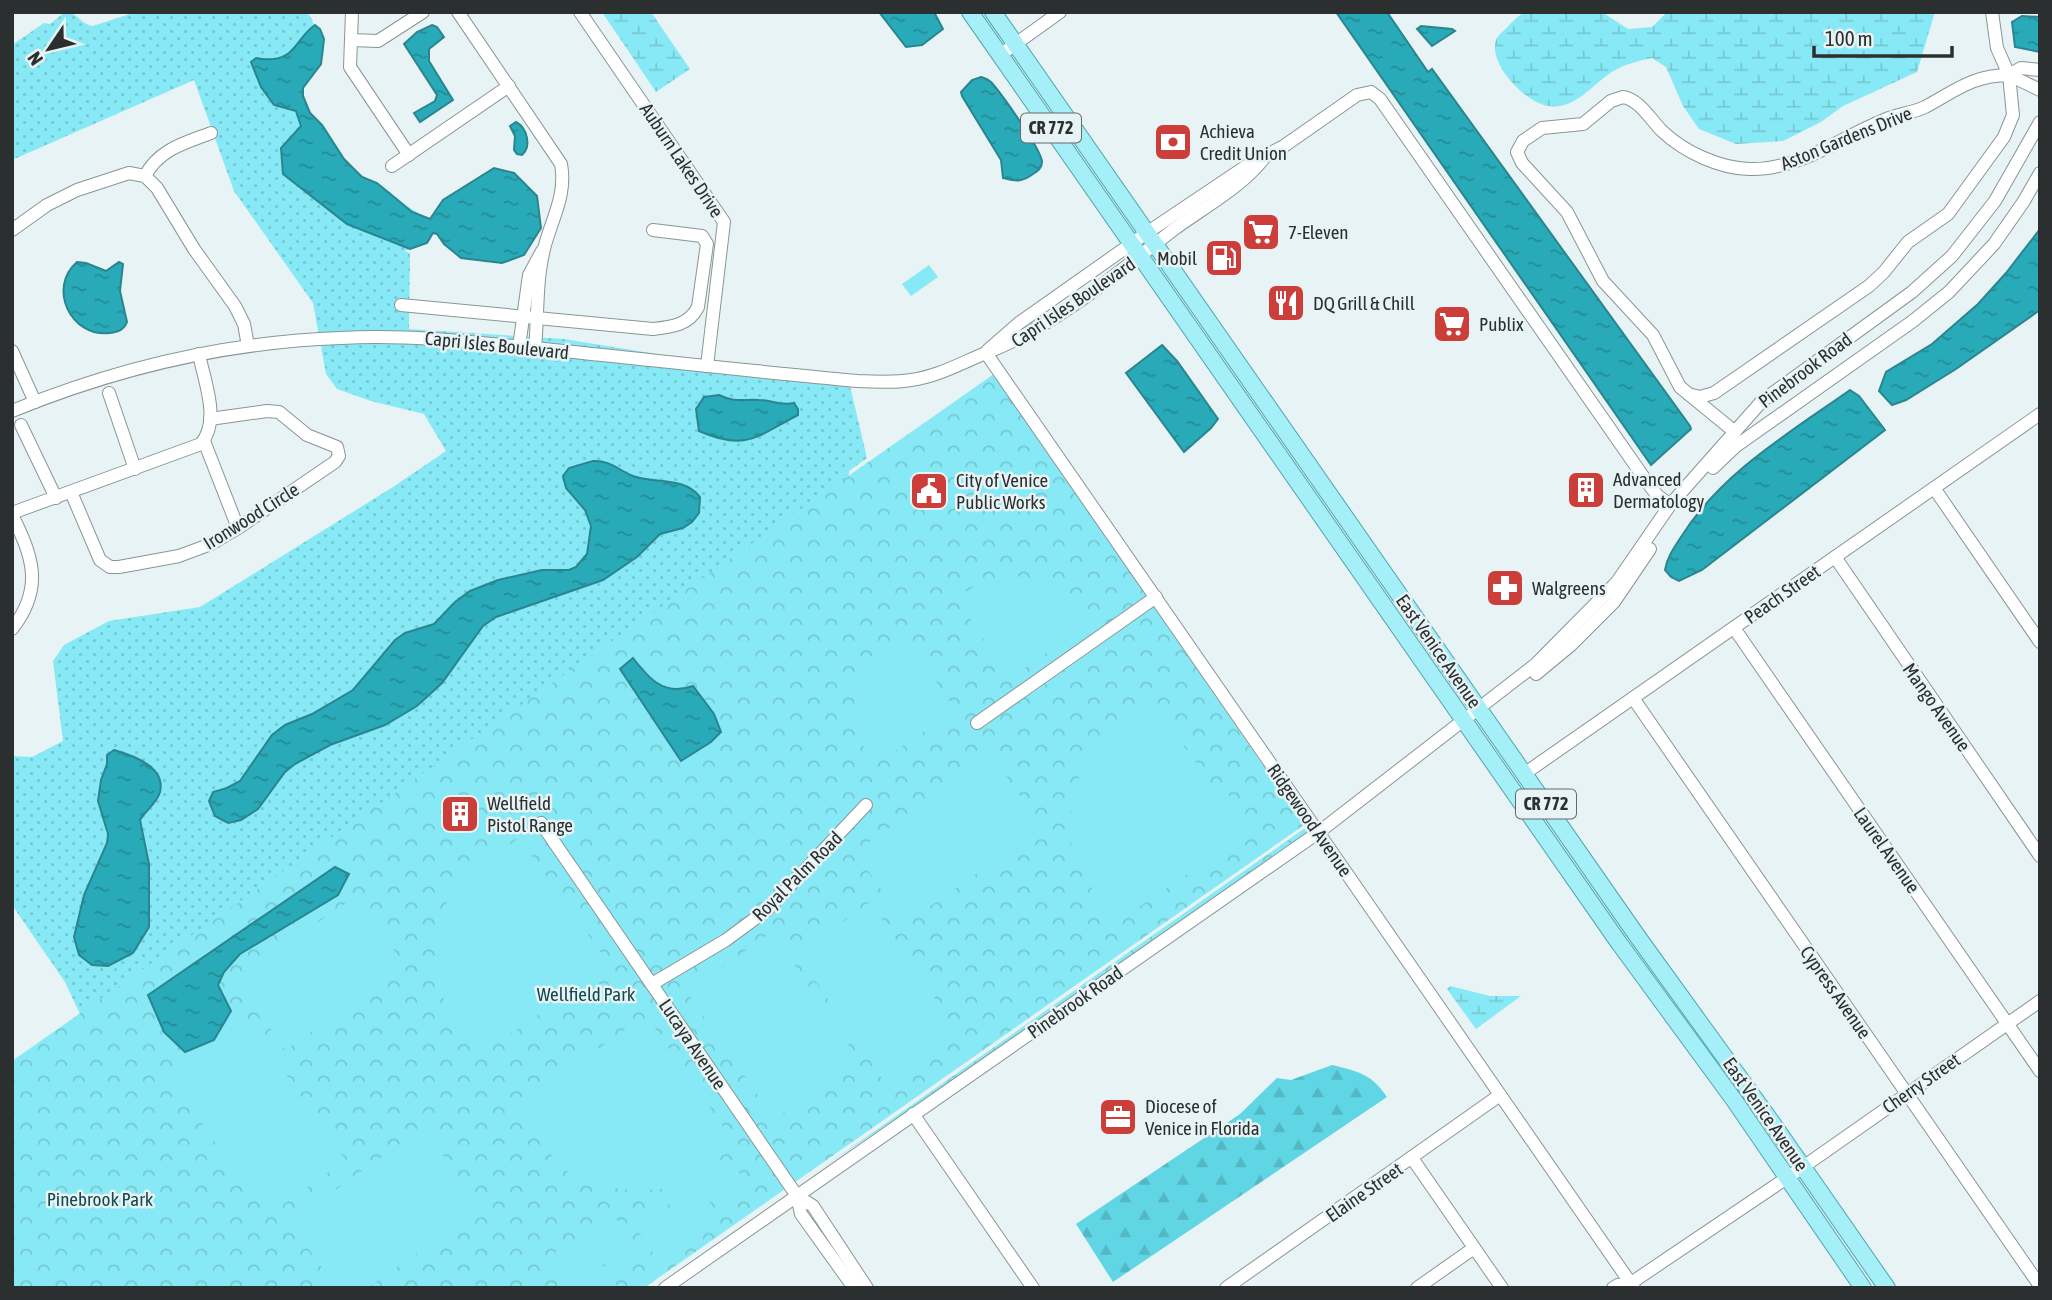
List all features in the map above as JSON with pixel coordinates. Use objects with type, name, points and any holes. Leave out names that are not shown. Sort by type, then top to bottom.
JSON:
[{"type":"main road","name":"East Venice Avenue","points":[[970,12],[1619,943],[1734,1100],[1863,1288]]},
{"type":"main road","name":"East Venice Avenue","points":[[993,12],[1524,774],[1887,1288]]},
{"type":"main road","points":[[1245,405],[1263,419],[1306,480],[1327,489]]},
{"type":"main road","points":[[1305,491],[1319,498],[1348,533],[1371,552]]},
{"type":"street","points":[[352,12],[349,60],[353,74],[409,155]]},
{"type":"street","points":[[351,40],[378,41],[423,12]]},
{"type":"street","points":[[458,12],[561,164],[561,196],[544,248],[529,275],[519,347]]},
{"type":"street","name":"Auburn Lakes Drive","points":[[580,12],[724,222],[707,366]]},
{"type":"street","points":[[1000,55],[1060,12]]},
{"type":"street","points":[[1688,394],[1700,397],[1714,393],[1873,283],[1908,242],[1948,214],[2012,123],[2009,75],[1997,48],[1992,12]]},
{"type":"street","name":"Aston Gardens Drive","points":[[1735,432],[1678,384],[1650,331],[1598,274],[1563,206],[1522,163],[1517,152],[1522,141],[1546,126],[1571,127],[1583,124],[1611,101],[1623,97],[1634,101],[1671,138],[1696,153],[1739,168],[1770,168],[1807,155],[1887,119],[1917,111],[1968,82],[1989,76],[2009,75],[2021,68],[2040,70]]},
{"type":"street","points":[[2009,75],[2040,90]]},
{"type":"street","points":[[392,166],[509,86]]},
{"type":"street","name":"Capri Isles Boulevard","points":[[12,411],[117,373],[199,354],[248,346],[341,338],[410,337],[887,382],[939,374],[986,353],[1019,323],[1137,250],[1250,174],[1265,157],[1360,93],[1371,92],[1377,96],[1647,482],[1657,495],[1670,505]]},
{"type":"street","name":"Pinebrook Road","points":[[1567,642],[1617,582],[1670,505],[1754,408],[1912,292],[1952,256],[1994,201],[2040,122]]},
{"type":"street","points":[[145,176],[153,162],[167,150],[211,132]]},
{"type":"street","points":[[12,230],[47,205],[76,190],[129,173],[145,176],[157,188],[194,249],[235,306],[244,324],[248,346]]},
{"type":"street","name":"Pinebrook Road","points":[[664,1288],[1319,832],[1479,708],[1501,699],[1614,602],[1673,514],[1721,459],[1943,297],[1994,244],[2040,173]]},
{"type":"street","points":[[401,304],[653,329],[673,327],[694,316],[698,307],[707,244],[702,236],[653,230]]},
{"type":"street","points":[[535,348],[544,248]]},
{"type":"street","points":[[12,351],[35,402]]},
{"type":"street","name":"Ridgewood Avenue","points":[[986,353],[1632,1286]]},
{"type":"street","points":[[12,629],[29,602],[33,580],[29,550],[12,514],[191,449],[204,441],[210,418],[199,354]]},
{"type":"street","points":[[109,393],[135,469]]},
{"type":"street","points":[[1712,411],[1714,393]]},
{"type":"street","name":"Ironwood Circle","points":[[71,492],[97,556],[103,564],[110,567],[134,565],[179,556],[211,544],[335,462],[340,452],[334,445],[307,435],[279,412],[210,418]]},
{"type":"street","name":"Peach Street","points":[[1524,774],[1934,488],[2038,419]]},
{"type":"street","points":[[21,425],[56,498]]},
{"type":"street","points":[[204,441],[238,528]]},
{"type":"street","points":[[1934,488],[2040,642]]},
{"type":"street","name":"Mango Avenue","points":[[1835,558],[2040,856]]},
{"type":"street","points":[[977,723],[1156,597]]},
{"type":"street","name":"Laurel Avenue","points":[[1734,628],[2040,1071]]},
{"type":"street","name":"Cypress Avenue","points":[[1633,698],[2040,1286]]},
{"type":"street","name":"Royal Palm Road","points":[[652,984],[726,940],[768,909],[866,805]]},
{"type":"street","name":"Lucaya Avenue","points":[[541,823],[797,1196],[801,1214],[854,1288]]},
{"type":"street","name":"Cherry Street","points":[[1614,1288],[1618,1285],[1632,1286],[2040,1001]]},
{"type":"street","name":"Elaine Street","points":[[1226,1288],[1500,1095]]},
{"type":"street","points":[[913,1114],[1033,1288]]},
{"type":"street","points":[[1412,1158],[1502,1288]]},
{"type":"street","name":"Lucaya Avenue","points":[[797,1196],[813,1206],[867,1288]]},
{"type":"street","points":[[1417,1288],[1474,1248]]},
{"type":"green space","points":[[65,12],[93,26],[136,12],[307,12],[320,31],[324,54],[303,89],[307,107],[354,169],[431,219],[431,233],[426,241],[404,251],[410,253],[409,329],[564,339],[687,359],[437,343],[850,386],[867,458],[849,471],[849,476],[80,1014],[65,982],[12,905],[12,756],[32,757],[63,741],[53,661],[64,645],[109,621],[200,607],[446,451],[424,414],[371,401],[337,389],[326,374],[313,303],[234,191],[194,80],[12,160],[12,45],[44,23],[50,24]]},
{"type":"green space","points":[[602,12],[651,12],[690,69],[656,92]]},
{"type":"green space","points":[[1527,12],[1602,12],[1628,29],[1652,27],[1667,12],[1935,12],[1917,72],[1843,106],[1821,122],[1783,141],[1736,144],[1699,129],[1683,106],[1666,67],[1652,58],[1617,69],[1567,104],[1548,106],[1529,97],[1510,80],[1495,50],[1498,36]]},
{"type":"green space","points":[[929,265],[938,277],[911,296],[902,284]]},
{"type":"green space","name":"Wellfield Park","points":[[994,374],[1304,825],[644,1288],[12,1288],[12,1061]]},
{"type":"green space","points":[[1014,576],[1037,581],[1057,590],[1074,604],[1089,623],[1015,675],[1008,676],[956,597],[989,579]]},
{"type":"green space","points":[[902,632],[950,702],[952,713],[874,765],[863,746],[857,727],[854,709],[856,692],[872,661]]},
{"type":"green space","points":[[1154,705],[1218,793],[1224,789],[1250,824],[1249,839],[1211,866],[1206,861],[1116,923],[1077,862],[1072,847],[1071,812],[1080,774],[1093,750]]},
{"type":"green space","points":[[992,756],[1042,827],[905,924],[855,852]]},
{"type":"green space","points":[[1308,826],[1314,829],[961,1075],[825,1166]]},
{"type":"green space","points":[[519,838],[605,958],[604,970],[481,1054],[442,996],[436,970],[438,938],[446,905],[458,882]]},
{"type":"green space","points":[[357,896],[406,968],[285,1050],[236,978]]},
{"type":"green space","points":[[870,902],[958,1033],[887,1086],[798,955]]},
{"type":"green space","points":[[772,932],[858,1059],[774,1119],[687,992]]},
{"type":"green space","points":[[1450,986],[1490,996],[1521,996],[1476,1029],[1447,989]]},
{"type":"green space","points":[[247,1018],[345,1160],[267,1216],[169,1076]]},
{"type":"green space","points":[[637,1021],[652,1024],[735,1144],[673,1187],[629,1190],[582,1180],[559,1164],[518,1106]]},
{"type":"green space","points":[[1332,1065],[1370,1078],[1387,1097],[1113,1282],[1076,1224],[1240,1114],[1277,1078],[1291,1080]]},
{"type":"green space","points":[[424,1127],[480,1209],[367,1288],[336,1288],[290,1222]]},
{"type":"green space","points":[[727,1156],[753,1192],[724,1212],[698,1176]]},
{"type":"green space","points":[[694,1179],[719,1215],[691,1236],[665,1199]]},
{"type":"green space","points":[[661,1202],[686,1238],[657,1259],[632,1222]]},
{"type":"green space","points":[[612,1213],[644,1259],[615,1280],[583,1233]]},
{"type":"green space","points":[[581,1235],[618,1287],[567,1288],[546,1259]]},
{"type":"water","points":[[879,12],[934,12],[943,29],[922,45],[906,47]]},
{"type":"water","points":[[1336,12],[1387,12],[1428,72],[1432,69],[1690,426],[1691,429],[1651,465]]},
{"type":"water","points":[[2022,16],[2040,17],[2040,52],[2015,47],[2012,22]]},
{"type":"water","points":[[315,25],[324,39],[321,64],[303,88],[303,96],[310,113],[322,125],[344,159],[362,177],[377,183],[412,212],[430,219],[443,200],[494,168],[514,173],[537,196],[541,228],[524,255],[502,263],[461,258],[433,233],[427,243],[410,249],[347,224],[283,174],[281,148],[301,126],[296,111],[274,105],[261,87],[251,62],[256,58],[273,59],[287,54]]},
{"type":"water","points":[[432,25],[437,27],[444,37],[429,49],[429,61],[453,100],[420,122],[414,113],[435,101],[437,95],[404,44],[417,32]]},
{"type":"water","points":[[1421,26],[1455,31],[1432,46],[1417,29]]},
{"type":"water","points":[[981,77],[991,82],[1003,97],[1040,156],[1040,168],[1025,179],[1003,178],[1001,160],[962,96],[961,92],[972,80]]},
{"type":"water","points":[[516,122],[527,137],[527,147],[522,155],[514,150],[515,136],[510,126]]},
{"type":"water","points":[[2040,229],[2040,310],[1956,369],[1906,400],[1892,405],[1879,391],[1886,372],[1932,344],[1978,304]]},
{"type":"water","points":[[77,262],[106,271],[119,262],[123,264],[120,291],[127,322],[120,330],[110,333],[84,328],[68,309],[64,285],[68,273]]},
{"type":"water","points":[[1162,345],[1177,361],[1218,419],[1184,452],[1126,373]]},
{"type":"water","points":[[1850,390],[1859,396],[1885,430],[1702,570],[1679,581],[1671,577],[1665,570],[1671,553],[1697,514],[1716,493],[1780,439]]},
{"type":"water","points":[[719,395],[735,400],[794,403],[798,415],[751,439],[741,441],[715,437],[699,431],[696,409],[704,397]]},
{"type":"water","points":[[593,461],[609,464],[641,478],[686,486],[700,497],[699,513],[683,528],[660,534],[637,557],[603,580],[496,617],[483,626],[442,683],[417,706],[385,725],[330,745],[295,764],[285,772],[258,809],[241,820],[228,823],[215,816],[209,801],[213,792],[240,781],[272,735],[285,725],[312,714],[353,690],[395,640],[405,633],[434,624],[470,591],[498,580],[542,570],[569,570],[576,567],[587,554],[591,526],[585,510],[566,488],[563,476],[569,468]]},
{"type":"water","points":[[633,658],[658,684],[674,689],[693,686],[714,714],[721,732],[711,742],[681,761],[620,669]]},
{"type":"water","points":[[114,750],[146,763],[158,776],[160,783],[158,796],[140,820],[149,864],[149,927],[133,953],[108,966],[92,965],[79,955],[74,937],[84,895],[107,843],[108,834],[98,801],[107,755]]},
{"type":"water","points":[[335,867],[349,874],[338,895],[240,954],[224,972],[218,985],[231,1011],[214,1040],[185,1052],[164,1032],[148,995]]},
{"type":"place","name":"Achieva Credit Union","points":[[1173,142]]},
{"type":"place","name":"7-Eleven","points":[[1261,232]]},
{"type":"place","name":"Mobil","points":[[1224,258]]},
{"type":"place","name":"DQ Grill & Chill","points":[[1286,303]]},
{"type":"place","name":"Publix","points":[[1452,324]]},
{"type":"place","name":"Advanced Dermatology","points":[[1586,490]]},
{"type":"place","name":"City of Venice Public Works","points":[[929,491]]},
{"type":"place","name":"Walgreens","points":[[1505,588]]},
{"type":"place","name":"Wellfield Pistol Range","points":[[460,814]]},
{"type":"place","name":"Diocese of Venice in Florida","points":[[1118,1117]]},
{"type":"park label","name":"Pinebrook Park","points":[[100,1199]]}]
